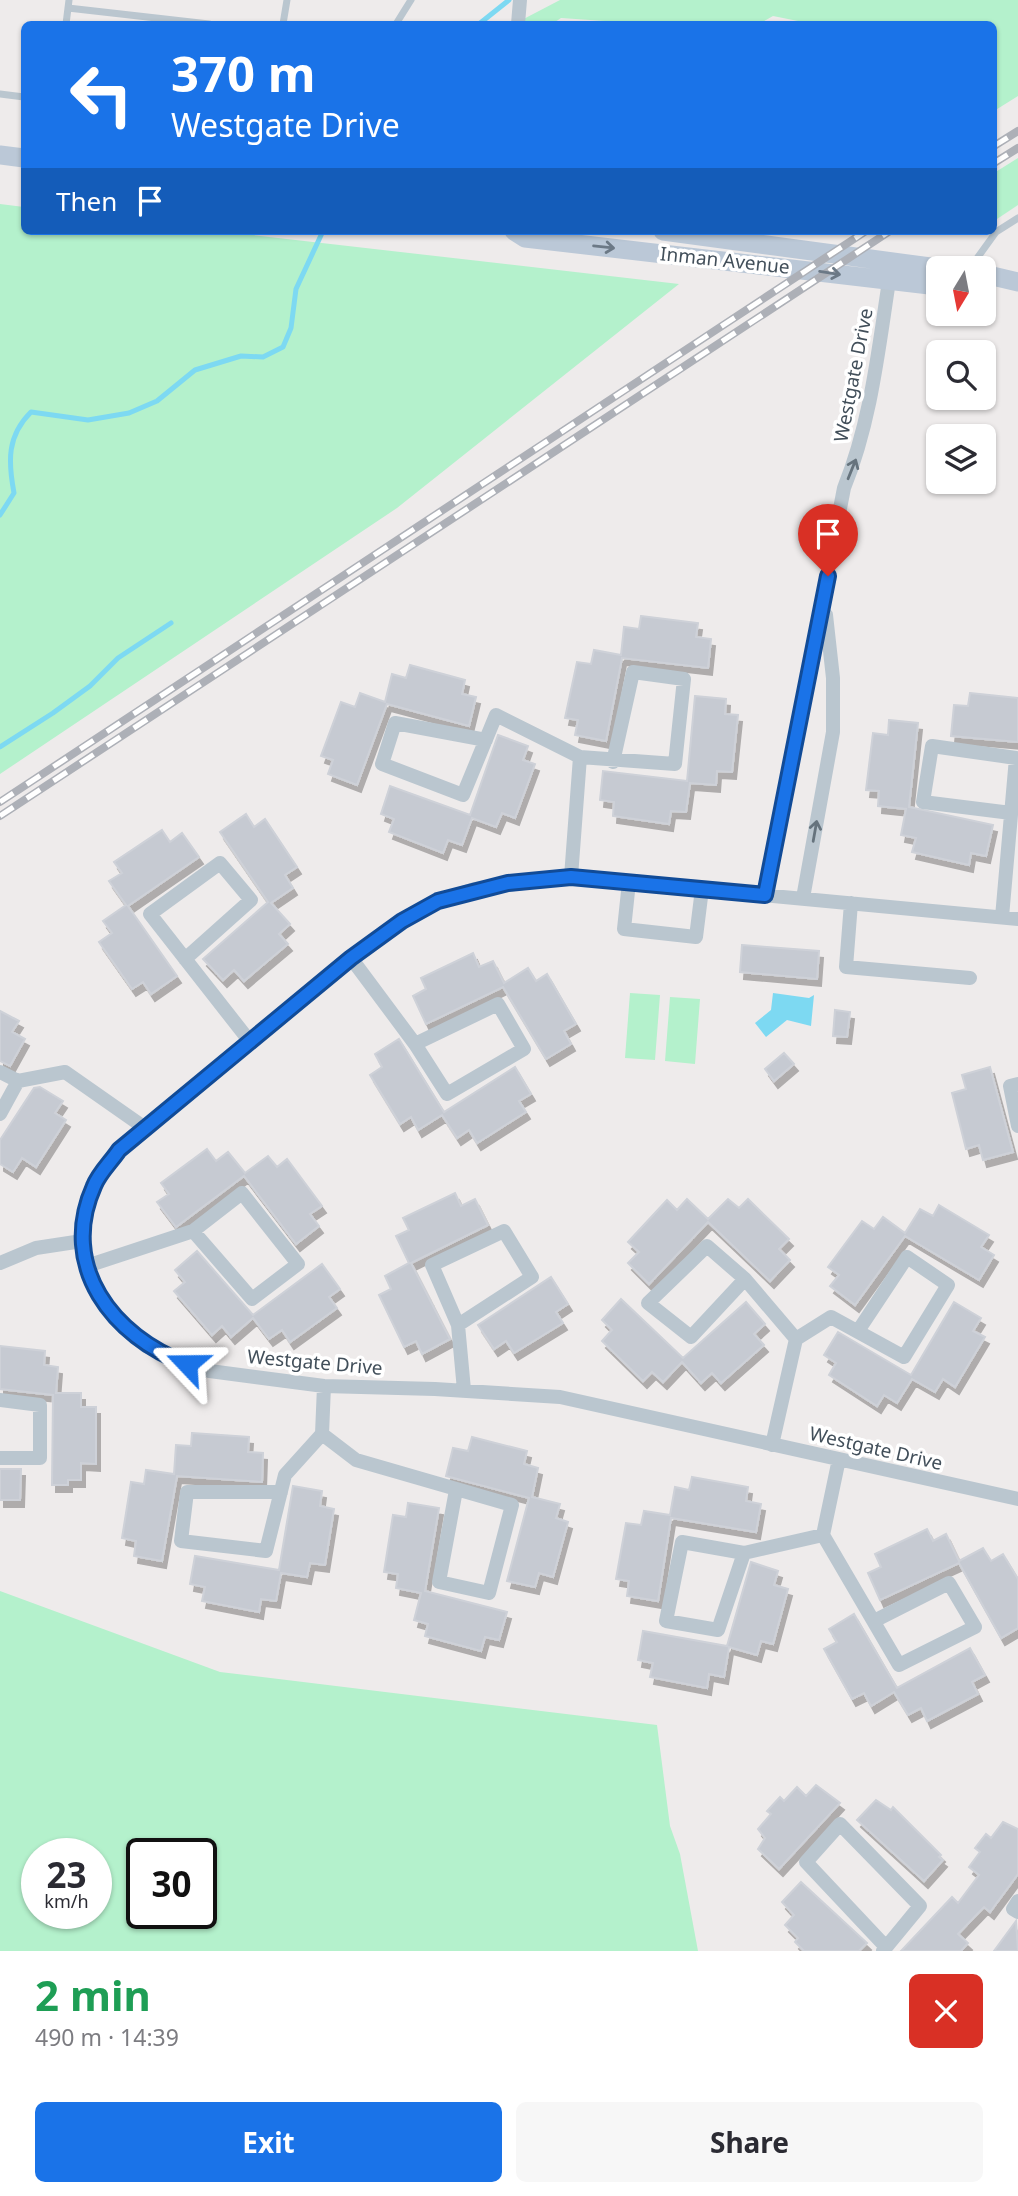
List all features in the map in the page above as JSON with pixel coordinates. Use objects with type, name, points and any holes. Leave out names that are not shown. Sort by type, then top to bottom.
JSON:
[{"type":"main road","points":[[0,155],[21,158]]},
{"type":"main road","name":"Inman Avenue","points":[[520,235],[524,238],[926,285]]},
{"type":"main road","name":"Inman Avenue","points":[[716,235],[754,238],[926,266]]},
{"type":"main road","points":[[996,277],[1018,283]]},
{"type":"main road","points":[[996,287],[1018,283]]},
{"type":"street","name":"Westgate Drive","points":[[765,895],[825,599],[844,488],[861,445],[868,412],[889,281]]},
{"type":"street","name":"Westgate Drive","points":[[803,898],[833,732],[833,678],[825,599]]},
{"type":"street","points":[[486,740],[395,723],[382,764],[463,795],[486,740],[496,715],[580,757],[613,762],[675,764],[684,679],[633,672],[613,762]]},
{"type":"street","points":[[1002,917],[1012,813],[1016,758],[932,747],[923,802],[1012,813]]},
{"type":"street","points":[[571,877],[580,757]]},
{"type":"street","points":[[185,959],[251,900],[220,863],[150,914],[185,959],[251,1043]]},
{"type":"street","name":"Westgate Drive","points":[[1018,919],[571,877],[508,883],[438,901],[402,921],[351,958],[119,1150],[94,1184],[82,1241],[87,1266],[98,1293],[114,1317],[135,1338],[159,1353],[202,1370],[324,1386],[464,1390],[560,1397],[1018,1499]]},
{"type":"street","points":[[629,882],[624,929],[695,937],[702,889]]},
{"type":"street","points":[[851,903],[846,967],[970,978]]},
{"type":"street","points":[[351,958],[415,1044],[447,1094],[524,1049],[498,1004],[415,1044]]},
{"type":"street","points":[[0,1072],[18,1081],[65,1072],[145,1128]]},
{"type":"street","points":[[0,1114],[18,1081]]},
{"type":"street","points":[[1018,1084],[1010,1086],[1018,1126]]},
{"type":"street","points":[[87,1266],[193,1231],[242,1193],[298,1265],[252,1299],[193,1231]]},
{"type":"street","points":[[458,1325],[532,1277],[504,1231],[432,1265],[458,1325],[464,1390]]},
{"type":"street","points":[[0,1263],[36,1248],[82,1241]]},
{"type":"street","points":[[745,1279],[691,1337],[648,1303],[707,1246],[745,1279],[796,1339]]},
{"type":"street","points":[[772,1445],[796,1339],[831,1317],[905,1357],[948,1285],[906,1257],[858,1331]]},
{"type":"street","points":[[281,1492],[187,1492],[181,1541],[266,1551],[281,1492],[285,1475],[322,1434],[324,1386]]},
{"type":"street","points":[[0,1400],[40,1405],[40,1458],[0,1458]]},
{"type":"street","points":[[322,1434],[356,1460],[512,1505],[489,1592],[439,1582],[456,1490]]},
{"type":"street","points":[[839,1460],[823,1535],[899,1665],[975,1628],[949,1583],[874,1621]]},
{"type":"street","points":[[744,1553],[718,1630],[666,1621],[682,1542],[744,1553],[823,1535]]},
{"type":"street","points":[[840,1824],[920,1906],[884,1948],[806,1862],[840,1824]]},
{"type":"street","points":[[1018,1900],[1013,1909],[1018,1912]]},
{"type":"lane","points":[[284,21],[287,0]]},
{"type":"lane","points":[[398,21],[411,0]]},
{"type":"lane","points":[[69,4],[126,15],[181,21]]},
{"type":"lane","points":[[125,21],[126,15]]},
{"type":"lane","points":[[0,94],[21,97]]},
{"type":"lane","points":[[997,231],[1016,221]]},
{"type":"lane","points":[[979,256],[994,235]]},
{"type":"green space","points":[[560,0],[1018,0],[1018,96],[997,109],[997,21],[798,21],[773,16],[764,21],[605,21],[561,18],[556,21],[520,21]]},
{"type":"green space","points":[[1018,158],[1018,205],[997,219],[997,171]]},
{"type":"green space","points":[[0,204],[21,207],[21,235],[253,235],[679,284],[397,508],[0,774]]},
{"type":"green space","points":[[630,993],[660,995],[655,1060],[625,1058]]},
{"type":"green space","points":[[670,997],[700,999],[695,1064],[665,1061]]},
{"type":"green space","points":[[0,1591],[220,1672],[657,1725],[670,1826],[680,1854],[698,1951],[0,1951]]},
{"type":"water","points":[[773,993],[809,998],[814,995],[811,1026],[787,1020],[766,1037],[755,1023],[771,1010]]},
{"type":"building","points":[[641,616],[698,623],[696,637],[711,639],[708,668],[622,658],[606,741],[575,735],[578,720],[565,718],[577,662],[591,664],[594,650],[621,655],[624,627],[639,629]]},
{"type":"building","points":[[410,665],[465,680],[462,694],[476,697],[469,726],[387,704],[357,785],[328,774],[333,760],[321,756],[341,702],[355,707],[360,693],[385,702],[392,674],[406,678]]},
{"type":"building","points":[[970,693],[1018,698],[1018,742],[951,736],[954,705],[968,706]]},
{"type":"building","points":[[695,696],[726,699],[725,714],[738,715],[732,772],[717,771],[716,785],[690,783],[686,812],[671,811],[669,824],[613,816],[614,802],[600,800],[603,771],[687,781]]},
{"type":"building","points":[[889,720],[918,723],[909,807],[993,825],[986,856],[971,853],[969,865],[912,852],[916,838],[901,835],[906,809],[878,806],[879,791],[866,790],[873,733],[888,735]]},
{"type":"building","points":[[498,735],[528,746],[523,760],[535,764],[515,818],[502,813],[496,827],[472,818],[462,845],[448,840],[443,853],[389,832],[394,819],[381,814],[390,786],[470,815]]},
{"type":"building","points":[[246,814],[254,827],[265,819],[297,867],[285,875],[293,888],[271,903],[290,924],[279,934],[288,944],[244,981],[234,970],[223,980],[203,959],[268,902],[220,832]]},
{"type":"building","points":[[162,830],[170,842],[182,833],[199,857],[128,906],[177,976],[151,994],[143,982],[132,989],[99,942],[112,933],[103,921],[126,905],[109,881],[122,873],[114,862]]},
{"type":"building","points":[[742,945],[819,951],[817,979],[740,972]]},
{"type":"building","points":[[473,953],[479,967],[493,961],[504,983],[528,968],[536,981],[547,974],[576,1024],[564,1031],[571,1044],[546,1059],[503,987],[426,1024],[413,996],[426,989],[421,978]]},
{"type":"building","points":[[835,1010],[850,1012],[847,1037],[833,1036]]},
{"type":"building","points":[[0,1011],[19,1021],[12,1032],[25,1039],[10,1066],[0,1061]]},
{"type":"building","points":[[399,1039],[444,1112],[515,1067],[531,1094],[519,1101],[526,1112],[477,1143],[469,1130],[457,1138],[442,1115],[418,1130],[411,1117],[400,1124],[370,1075],[382,1067],[375,1054]]},
{"type":"building","points":[[784,1053],[794,1064],[774,1081],[765,1069]]},
{"type":"building","points":[[990,1067],[1013,1152],[983,1160],[979,1145],[966,1149],[952,1093],[966,1089],[962,1075]]},
{"type":"building","points":[[40,1087],[63,1101],[55,1113],[66,1120],[36,1167],[22,1158],[13,1172],[0,1164],[0,1140],[34,1088]]},
{"type":"building","points":[[207,1149],[216,1161],[228,1152],[245,1173],[268,1156],[277,1167],[287,1159],[322,1206],[310,1214],[319,1226],[296,1244],[244,1176],[176,1227],[157,1202],[169,1194],[161,1183]]},
{"type":"building","points":[[455,1193],[461,1206],[475,1199],[488,1225],[411,1263],[450,1339],[422,1354],[416,1341],[404,1347],[379,1295],[391,1289],[385,1276],[409,1263],[396,1236],[409,1230],[403,1218]]},
{"type":"building","points":[[687,1199],[708,1219],[728,1199],[739,1208],[748,1199],[789,1239],[779,1249],[790,1260],[770,1281],[708,1222],[649,1284],[628,1263],[639,1252],[628,1242],[667,1200],[677,1210]]},
{"type":"building","points":[[939,1205],[989,1235],[981,1247],[994,1255],[979,1280],[905,1236],[855,1305],[830,1286],[839,1275],[828,1267],[862,1221],[874,1229],[883,1217],[905,1233],[920,1209],[933,1216]]},
{"type":"building","points":[[197,1251],[253,1315],[322,1264],[340,1289],[329,1297],[337,1308],[290,1342],[282,1330],[269,1339],[253,1318],[231,1337],[222,1326],[212,1335],[174,1291],[185,1282],[175,1270]]},
{"type":"building","points":[[551,1277],[568,1304],[556,1312],[563,1323],[514,1353],[506,1341],[494,1349],[478,1325]]},
{"type":"building","points":[[621,1299],[683,1358],[746,1302],[765,1324],[754,1334],[764,1345],[721,1383],[712,1373],[701,1383],[682,1362],[663,1382],[652,1372],[643,1381],[602,1341],[612,1330],[602,1320]]},
{"type":"building","points":[[954,1302],[981,1318],[973,1331],[985,1337],[955,1387],[943,1379],[935,1392],[912,1379],[897,1403],[884,1395],[877,1406],[829,1375],[836,1363],[824,1355],[838,1332],[911,1375]]},
{"type":"building","points":[[0,1346],[45,1351],[44,1365],[58,1367],[56,1393],[81,1393],[81,1407],[96,1407],[96,1464],[81,1463],[81,1480],[68,1480],[68,1485],[52,1485],[53,1395],[0,1389]]},
{"type":"building","points":[[192,1433],[249,1437],[248,1452],[263,1453],[262,1482],[177,1476],[162,1561],[134,1556],[136,1541],[122,1538],[131,1482],[144,1484],[146,1470],[174,1474],[176,1445],[191,1446]]},
{"type":"building","points":[[472,1437],[527,1451],[524,1464],[538,1468],[532,1497],[560,1504],[556,1518],[568,1522],[553,1577],[539,1573],[535,1587],[507,1581],[529,1498],[446,1476],[453,1448],[468,1451]]},
{"type":"building","points":[[0,1469],[21,1469],[20,1500],[0,1500]]},
{"type":"building","points":[[692,1477],[748,1487],[746,1501],[761,1504],[756,1532],[671,1518],[658,1601],[627,1596],[629,1581],[616,1579],[626,1523],[641,1525],[644,1511],[670,1515],[675,1487],[689,1490]]},
{"type":"building","points":[[293,1486],[322,1491],[320,1506],[334,1509],[325,1565],[310,1563],[307,1577],[281,1573],[276,1601],[261,1599],[259,1612],[202,1601],[205,1587],[190,1584],[195,1556],[279,1570]]},
{"type":"building","points":[[408,1503],[439,1508],[425,1591],[507,1612],[499,1640],[485,1637],[481,1651],[425,1636],[428,1624],[414,1620],[421,1593],[396,1588],[398,1574],[384,1572],[393,1515],[406,1517]]},
{"type":"building","points":[[927,1529],[933,1541],[946,1534],[959,1561],[983,1548],[991,1561],[1003,1554],[1018,1579],[1018,1628],[1001,1638],[959,1563],[880,1600],[868,1573],[881,1567],[875,1554]]},
{"type":"building","points":[[751,1562],[778,1571],[774,1585],[788,1589],[773,1644],[761,1641],[757,1655],[729,1647],[724,1677],[709,1674],[707,1688],[650,1677],[653,1663],[638,1660],[643,1631],[727,1646]]},
{"type":"building","points":[[854,1614],[897,1688],[970,1648],[985,1675],[972,1682],[978,1694],[927,1721],[921,1708],[908,1715],[894,1692],[871,1706],[864,1693],[852,1699],[824,1649],[837,1642],[829,1629]]},
{"type":"building","points":[[816,1785],[840,1803],[779,1869],[758,1849],[765,1838],[758,1829],[771,1814],[767,1811],[780,1797],[784,1801],[797,1787],[806,1796]]},
{"type":"building","points":[[876,1800],[891,1810],[893,1807],[941,1855],[939,1857],[943,1860],[924,1881],[857,1820]]},
{"type":"building","points":[[1003,1822],[1018,1829],[1018,1874],[990,1912],[984,1907],[958,1934],[968,1943],[961,1951],[901,1951],[952,1897],[958,1903],[979,1875],[969,1867],[980,1852],[975,1848],[986,1834],[991,1838]]},
{"type":"building","points":[[801,1882],[867,1943],[859,1951],[804,1951],[795,1942],[798,1938],[785,1925],[794,1915],[782,1902]]},
{"type":"building","points":[[1016,1921],[1018,1951],[994,1951]]},
{"type":"waterway","points":[[483,21],[509,0]]},
{"type":"waterway","points":[[0,515],[14,493],[10,460],[13,440],[31,412],[88,420],[129,413],[157,401],[195,370],[241,356],[263,357],[283,347],[291,328],[296,289],[321,235]]},
{"type":"waterway","points":[[0,747],[53,713],[90,686],[118,658],[171,623]]},
{"type":"railway","points":[[997,144],[1018,131]]},
{"type":"railway","points":[[997,161],[1018,148]]},
{"type":"railway","points":[[0,802],[860,235]]},
{"type":"railway","points":[[0,816],[884,235]]},
{"type":"route","points":[[187,1364],[146,1346],[124,1328],[105,1306],[87,1266],[82,1241],[89,1198],[94,1184],[119,1150],[351,958],[402,921],[438,901],[508,883],[571,877],[765,895],[828,576]]}]
